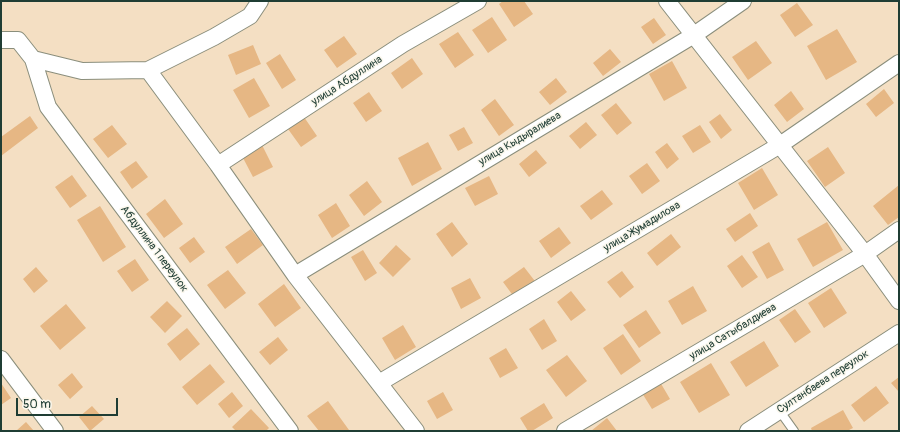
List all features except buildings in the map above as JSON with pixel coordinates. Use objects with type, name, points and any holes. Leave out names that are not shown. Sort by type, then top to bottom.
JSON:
[{"type":"street","points":[[1,40],[18,40],[33,59],[82,71],[148,70],[214,37],[250,16],[260,1]]},
{"type":"street","name":"улица Абдуллина","points":[[218,165],[403,44],[478,1]]},
{"type":"street","points":[[666,1],[866,254],[899,301]]},
{"type":"street","name":"улица Кыдыралиева","points":[[295,275],[694,35],[743,1]]},
{"type":"street","name":"Абдуллина 1 переулок","points":[[33,59],[48,107],[290,431]]},
{"type":"street","name":"улица Жумадилова","points":[[379,383],[780,146],[899,63]]},
{"type":"street","points":[[148,70],[218,165],[295,275],[416,431]]},
{"type":"street","name":"улица Сатыбалдиева","points":[[565,431],[866,254],[899,230]]},
{"type":"street","name":"Султанбаева переулок","points":[[748,431],[899,333]]},
{"type":"street","points":[[1,359],[55,431]]},
{"type":"lane","points":[[779,410],[794,431]]}]
